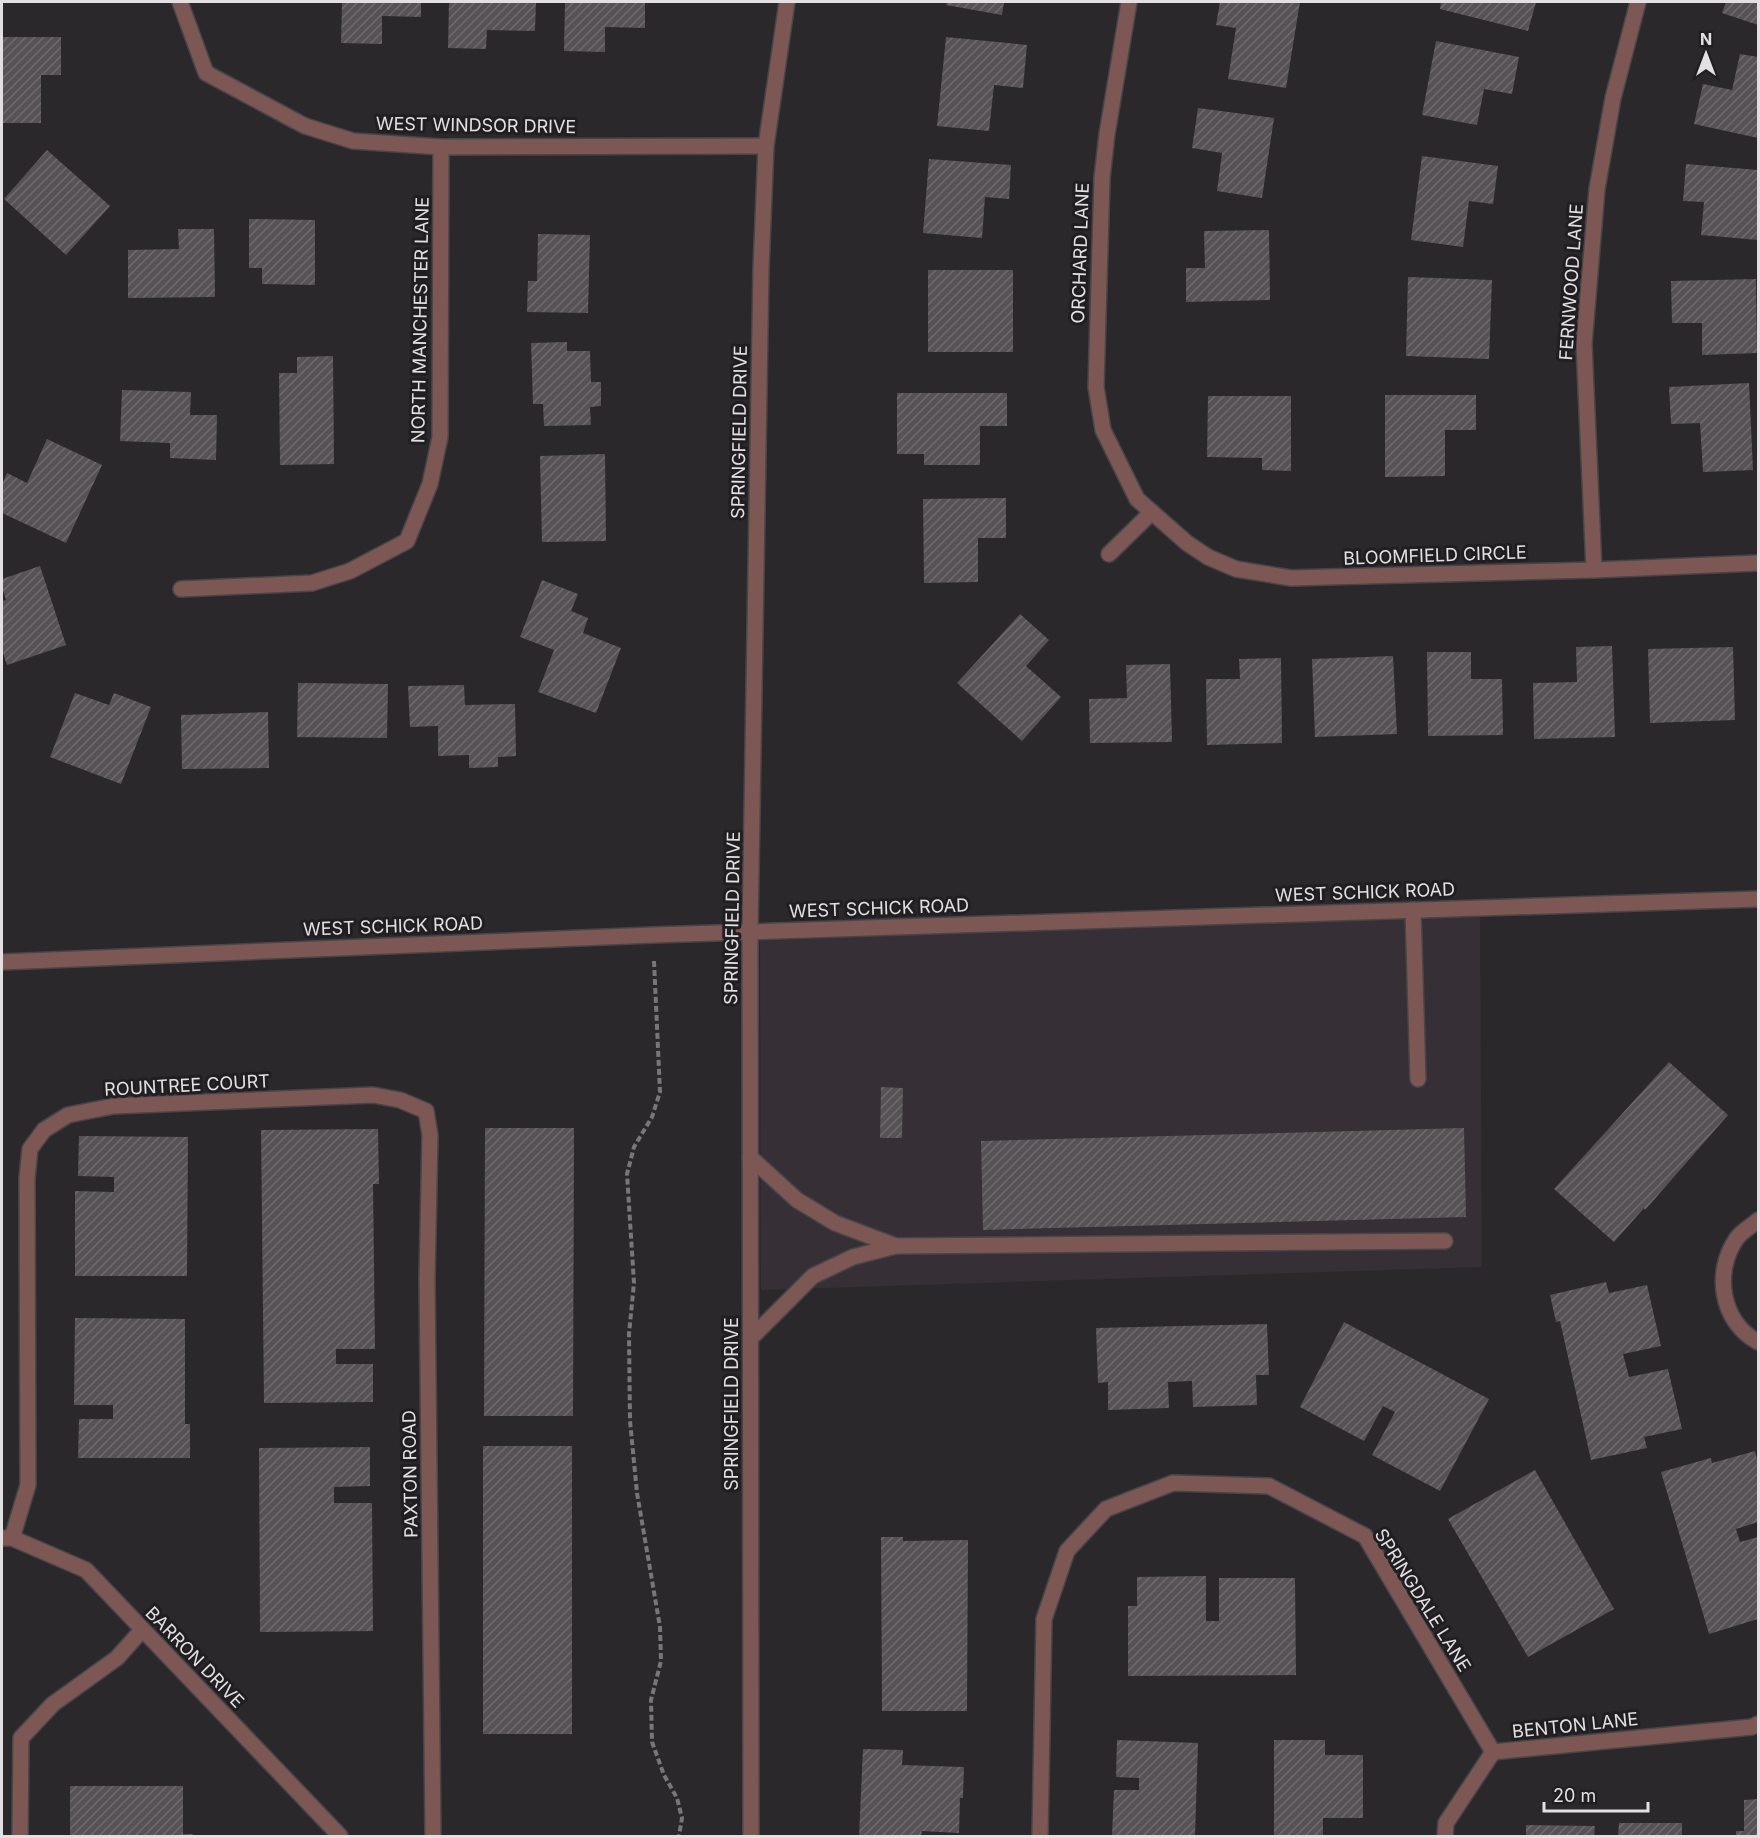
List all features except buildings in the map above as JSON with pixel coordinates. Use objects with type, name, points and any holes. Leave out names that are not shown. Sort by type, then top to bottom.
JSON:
[{"type":"street","name":"WEST WINDSOR DRIVE","points":[[180,2],[206,73],[305,126],[353,141],[441,147],[766,146]]},
{"type":"street","name":"SPRINGFIELD DRIVE","points":[[751,1836],[750,932],[761,269],[766,146],[787,2]]},
{"type":"street","name":"ORCHARD LANE","points":[[1129,2],[1102,178],[1096,387],[1103,430],[1137,499]]},
{"type":"street","name":"FERNWOOD LANE","points":[[1594,570],[1584,344],[1597,189],[1613,98],[1638,2]]},
{"type":"street","name":"NORTH MANCHESTER LANE","points":[[181,589],[312,583],[350,571],[407,541],[430,484],[440,437],[441,147]]},
{"type":"street","name":"BLOOMFIELD CIRCLE","points":[[1137,499],[1187,543],[1208,557],[1236,569],[1291,578],[1758,563]]},
{"type":"street","points":[[1109,554],[1152,512]]},
{"type":"street","name":"WEST SCHICK ROAD","points":[[2,962],[653,935],[1758,899]]},
{"type":"street","points":[[1413,910],[1418,1079]]},
{"type":"street","name":"ROUNTREE COURT","points":[[7,1538],[28,1485],[27,1178],[30,1149],[44,1131],[68,1115],[114,1106],[373,1095],[400,1100],[426,1112]]},
{"type":"street","name":"PAXTON ROAD","points":[[426,1112],[430,1135],[427,1279],[433,1836]]},
{"type":"street","points":[[750,1157],[797,1200],[835,1223],[896,1246]]},
{"type":"street","points":[[1758,1220],[1738,1237],[1725,1262],[1722,1289],[1730,1315],[1748,1336],[1758,1342]]},
{"type":"street","points":[[751,1338],[813,1276],[853,1257],[896,1246],[1445,1241]]},
{"type":"street","name":"SPRINGDALE LANE","points":[[1040,1836],[1044,1619],[1067,1551],[1106,1509],[1173,1483],[1269,1486],[1365,1536],[1492,1752]]},
{"type":"street","name":"BARRON DRIVE","points":[[7,1538],[86,1570],[340,1836]]},
{"type":"street","points":[[21,1836],[21,1738],[53,1704],[117,1658],[142,1630]]},
{"type":"street","name":"BENTON LANE","points":[[1445,1836],[1446,1823],[1492,1752],[1752,1727],[1758,1724]]},
{"type":"path","points":[[653,935],[660,1092],[652,1117],[634,1147],[627,1174],[634,1283],[629,1334],[630,1421],[637,1493],[660,1627],[661,1661],[651,1700],[652,1742],[664,1775],[677,1798],[682,1818],[679,1836]]},
{"type":"shaded area","points":[[1480,913],[1482,1267],[761,1290],[760,941]]}]
